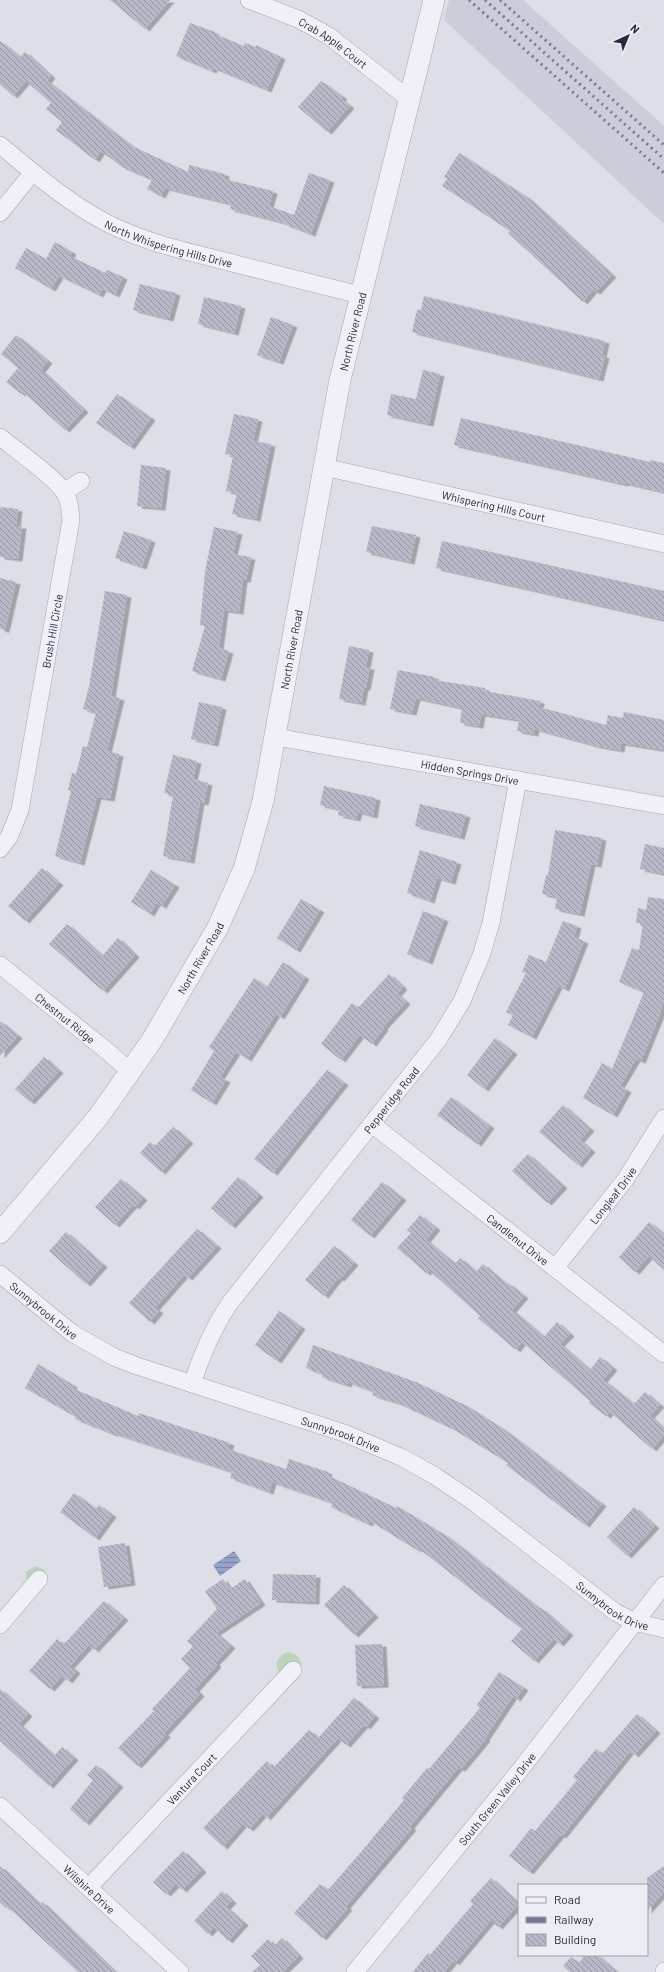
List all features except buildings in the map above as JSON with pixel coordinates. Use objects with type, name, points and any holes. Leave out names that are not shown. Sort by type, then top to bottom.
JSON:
[{"type":"street","name":"Crab Apple Court","points":[[249,0],[298,19],[329,36],[409,99]]},
{"type":"street","name":"North River Road","points":[[0,1233],[99,1116],[131,1072],[152,1040],[211,940],[244,869],[263,800],[276,737],[340,380],[434,0]]},
{"type":"street","name":"North Whispering Hills Drive","points":[[0,145],[33,172],[86,211],[108,224],[136,236],[180,250],[360,295]]},
{"type":"street","points":[[0,213],[33,172]]},
{"type":"street","name":"Brush Hill Circle","points":[[0,437],[46,474],[64,492],[70,504],[71,520],[69,540],[20,810],[8,837],[0,849]]},
{"type":"street","name":"Whispering Hills Court","points":[[324,467],[664,544]]},
{"type":"street","points":[[64,492],[81,481]]},
{"type":"street","name":"Hidden Springs Drive","points":[[276,737],[664,806]]},
{"type":"street","name":"Pepperidge Road","points":[[192,1384],[207,1343],[216,1324],[230,1303],[438,1040],[458,1007],[473,976],[491,923],[518,780]]},
{"type":"street","name":"Chestnut Ridge","points":[[0,965],[107,1050],[131,1072]]},
{"type":"street","name":"Longleaf Drive","points":[[555,1268],[625,1180],[664,1118]]},
{"type":"street","name":"Candlenut Drive","points":[[372,1124],[664,1354]]},
{"type":"street","name":"Sunnybrook Drive","points":[[0,1274],[72,1333],[97,1348],[137,1366],[344,1433],[403,1458],[435,1476],[476,1503],[615,1612],[634,1622],[664,1630]]},
{"type":"street","points":[[0,1625],[39,1579]]},
{"type":"street","name":"South Green Valley Drive","points":[[354,1972],[513,1779],[664,1585]]},
{"type":"street","name":"Ventura Court","points":[[89,1887],[293,1670]]},
{"type":"street","name":"Wilshire Drive","points":[[0,1806],[180,1972]]},
{"type":"shaded area","points":[[449,0],[523,0],[664,126],[664,224],[444,20]]},
{"type":"green space","points":[[35,1566],[45,1570],[47,1580],[27,1583],[26,1572]]},
{"type":"green space","points":[[289,1652],[293,1653],[300,1659],[300,1672],[282,1677],[277,1669],[277,1662],[281,1656]]},
{"type":"water","points":[[234,1551],[241,1561],[220,1576],[213,1565]]},
{"type":"railway","points":[[469,0],[664,173]]},
{"type":"railway","points":[[485,0],[664,159]]},
{"type":"railway","points":[[500,0],[664,145]]}]
